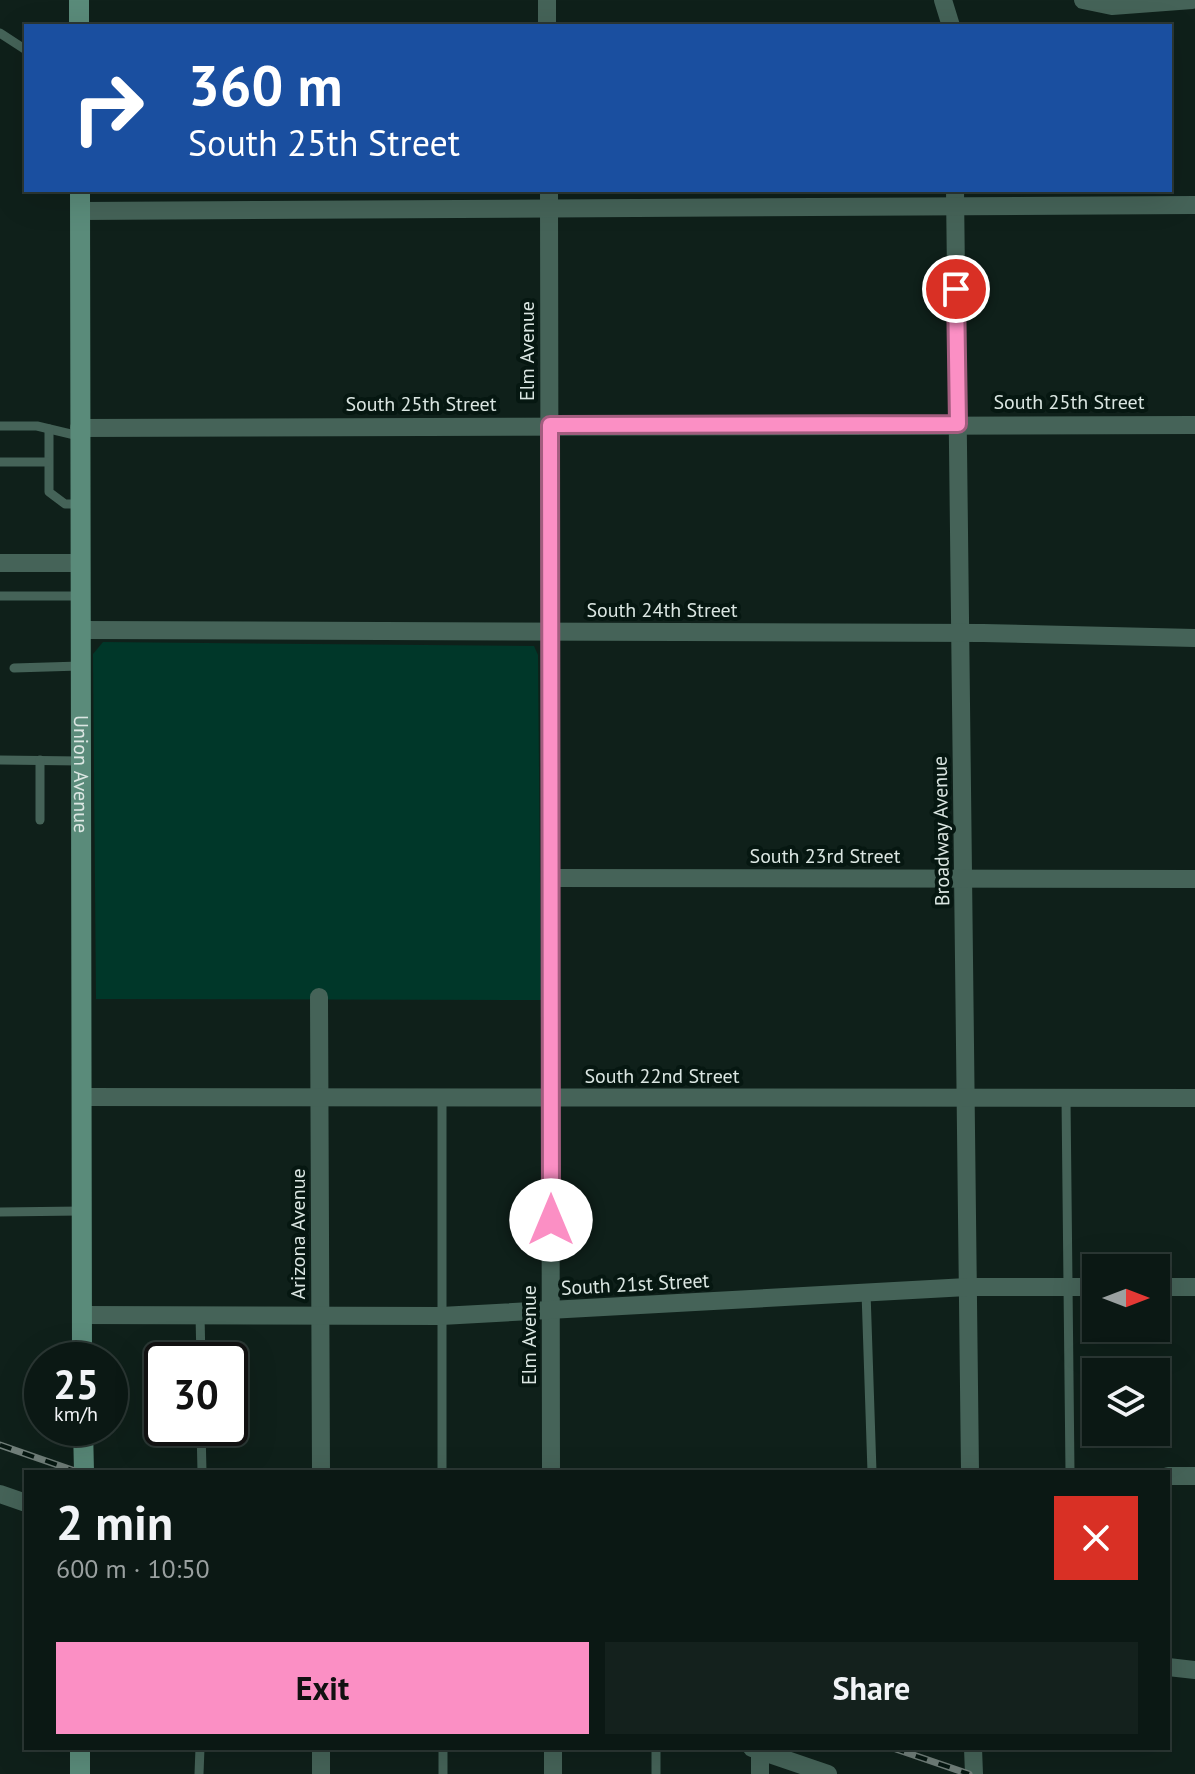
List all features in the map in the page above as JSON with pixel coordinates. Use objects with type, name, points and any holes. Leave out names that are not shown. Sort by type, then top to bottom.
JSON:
[{"type":"street","points":[[79,0],[79,24]]},
{"type":"street","points":[[547,0],[547,24]]},
{"type":"street","points":[[943,0],[950,24]]},
{"type":"street","points":[[1083,0],[1112,6],[1192,0]]},
{"type":"street","points":[[80,200],[955,198],[1195,205]]},
{"type":"street","name":"Broadway Avenue","points":[[955,198],[970,1470]]},
{"type":"street","name":"Elm Avenue","points":[[549,199],[551,1470]]},
{"type":"street","name":"Union Avenue","points":[[80,200],[82,1342]]},
{"type":"street","name":"South 25th Street","points":[[79,432],[550,425],[1195,425]]},
{"type":"street","points":[[0,563],[80,563]]},
{"type":"street","name":"South 24th Street","points":[[80,630],[961,633],[1195,638]]},
{"type":"street","name":"South 23rd Street","points":[[550,878],[1195,879]]},
{"type":"street","name":"Arizona Avenue","points":[[319,997],[321,1470]]},
{"type":"street","name":"South 22nd Street","points":[[81,1097],[1195,1098]]},
{"type":"street","name":"South 21st Street","points":[[81,1315],[441,1316],[967,1287],[1082,1287]]},
{"type":"street","points":[[1170,1287],[1195,1287]]},
{"type":"street","points":[[83,1446],[84,1470]]},
{"type":"street","points":[[1170,1476],[1195,1476]]},
{"type":"street","points":[[0,1494],[24,1502]]},
{"type":"street","points":[[1170,1667],[1195,1670]]},
{"type":"street","points":[[80,1750],[80,1774]]},
{"type":"street","points":[[321,1750],[321,1774]]},
{"type":"street","points":[[553,1750],[553,1774]]},
{"type":"street","points":[[756,1750],[760,1774]]},
{"type":"street","points":[[759,1750],[828,1774]]},
{"type":"street","points":[[973,1750],[974,1774]]},
{"type":"lane","points":[[0,33],[24,49]]},
{"type":"lane","points":[[0,426],[79,432]]},
{"type":"lane","points":[[49,429],[49,492],[65,504],[79,504]]},
{"type":"lane","points":[[0,462],[47,462]]},
{"type":"lane","points":[[0,596],[80,596]]},
{"type":"lane","points":[[14,668],[80,666]]},
{"type":"lane","points":[[0,760],[80,761]]},
{"type":"lane","points":[[40,760],[40,820]]},
{"type":"lane","points":[[442,1098],[442,1470]]},
{"type":"lane","points":[[1066,1098],[1070,1470]]},
{"type":"lane","points":[[0,1212],[81,1211]]},
{"type":"lane","points":[[866,1292],[872,1470]]},
{"type":"lane","points":[[200,1315],[201,1342]]},
{"type":"lane","points":[[201,1446],[202,1470]]},
{"type":"lane","points":[[199,1774],[200,1750]]},
{"type":"lane","points":[[443,1750],[443,1774]]},
{"type":"lane","points":[[656,1750],[656,1774]]},
{"type":"green space","points":[[103,642],[534,646],[538,655],[541,1000],[96,999],[93,654]]},
{"type":"railway","points":[[0,1445],[72,1470]]},
{"type":"railway","points":[[899,1750],[969,1774]]},
{"type":"route","points":[[551,1220],[550,425],[958,424],[956,289]]}]
